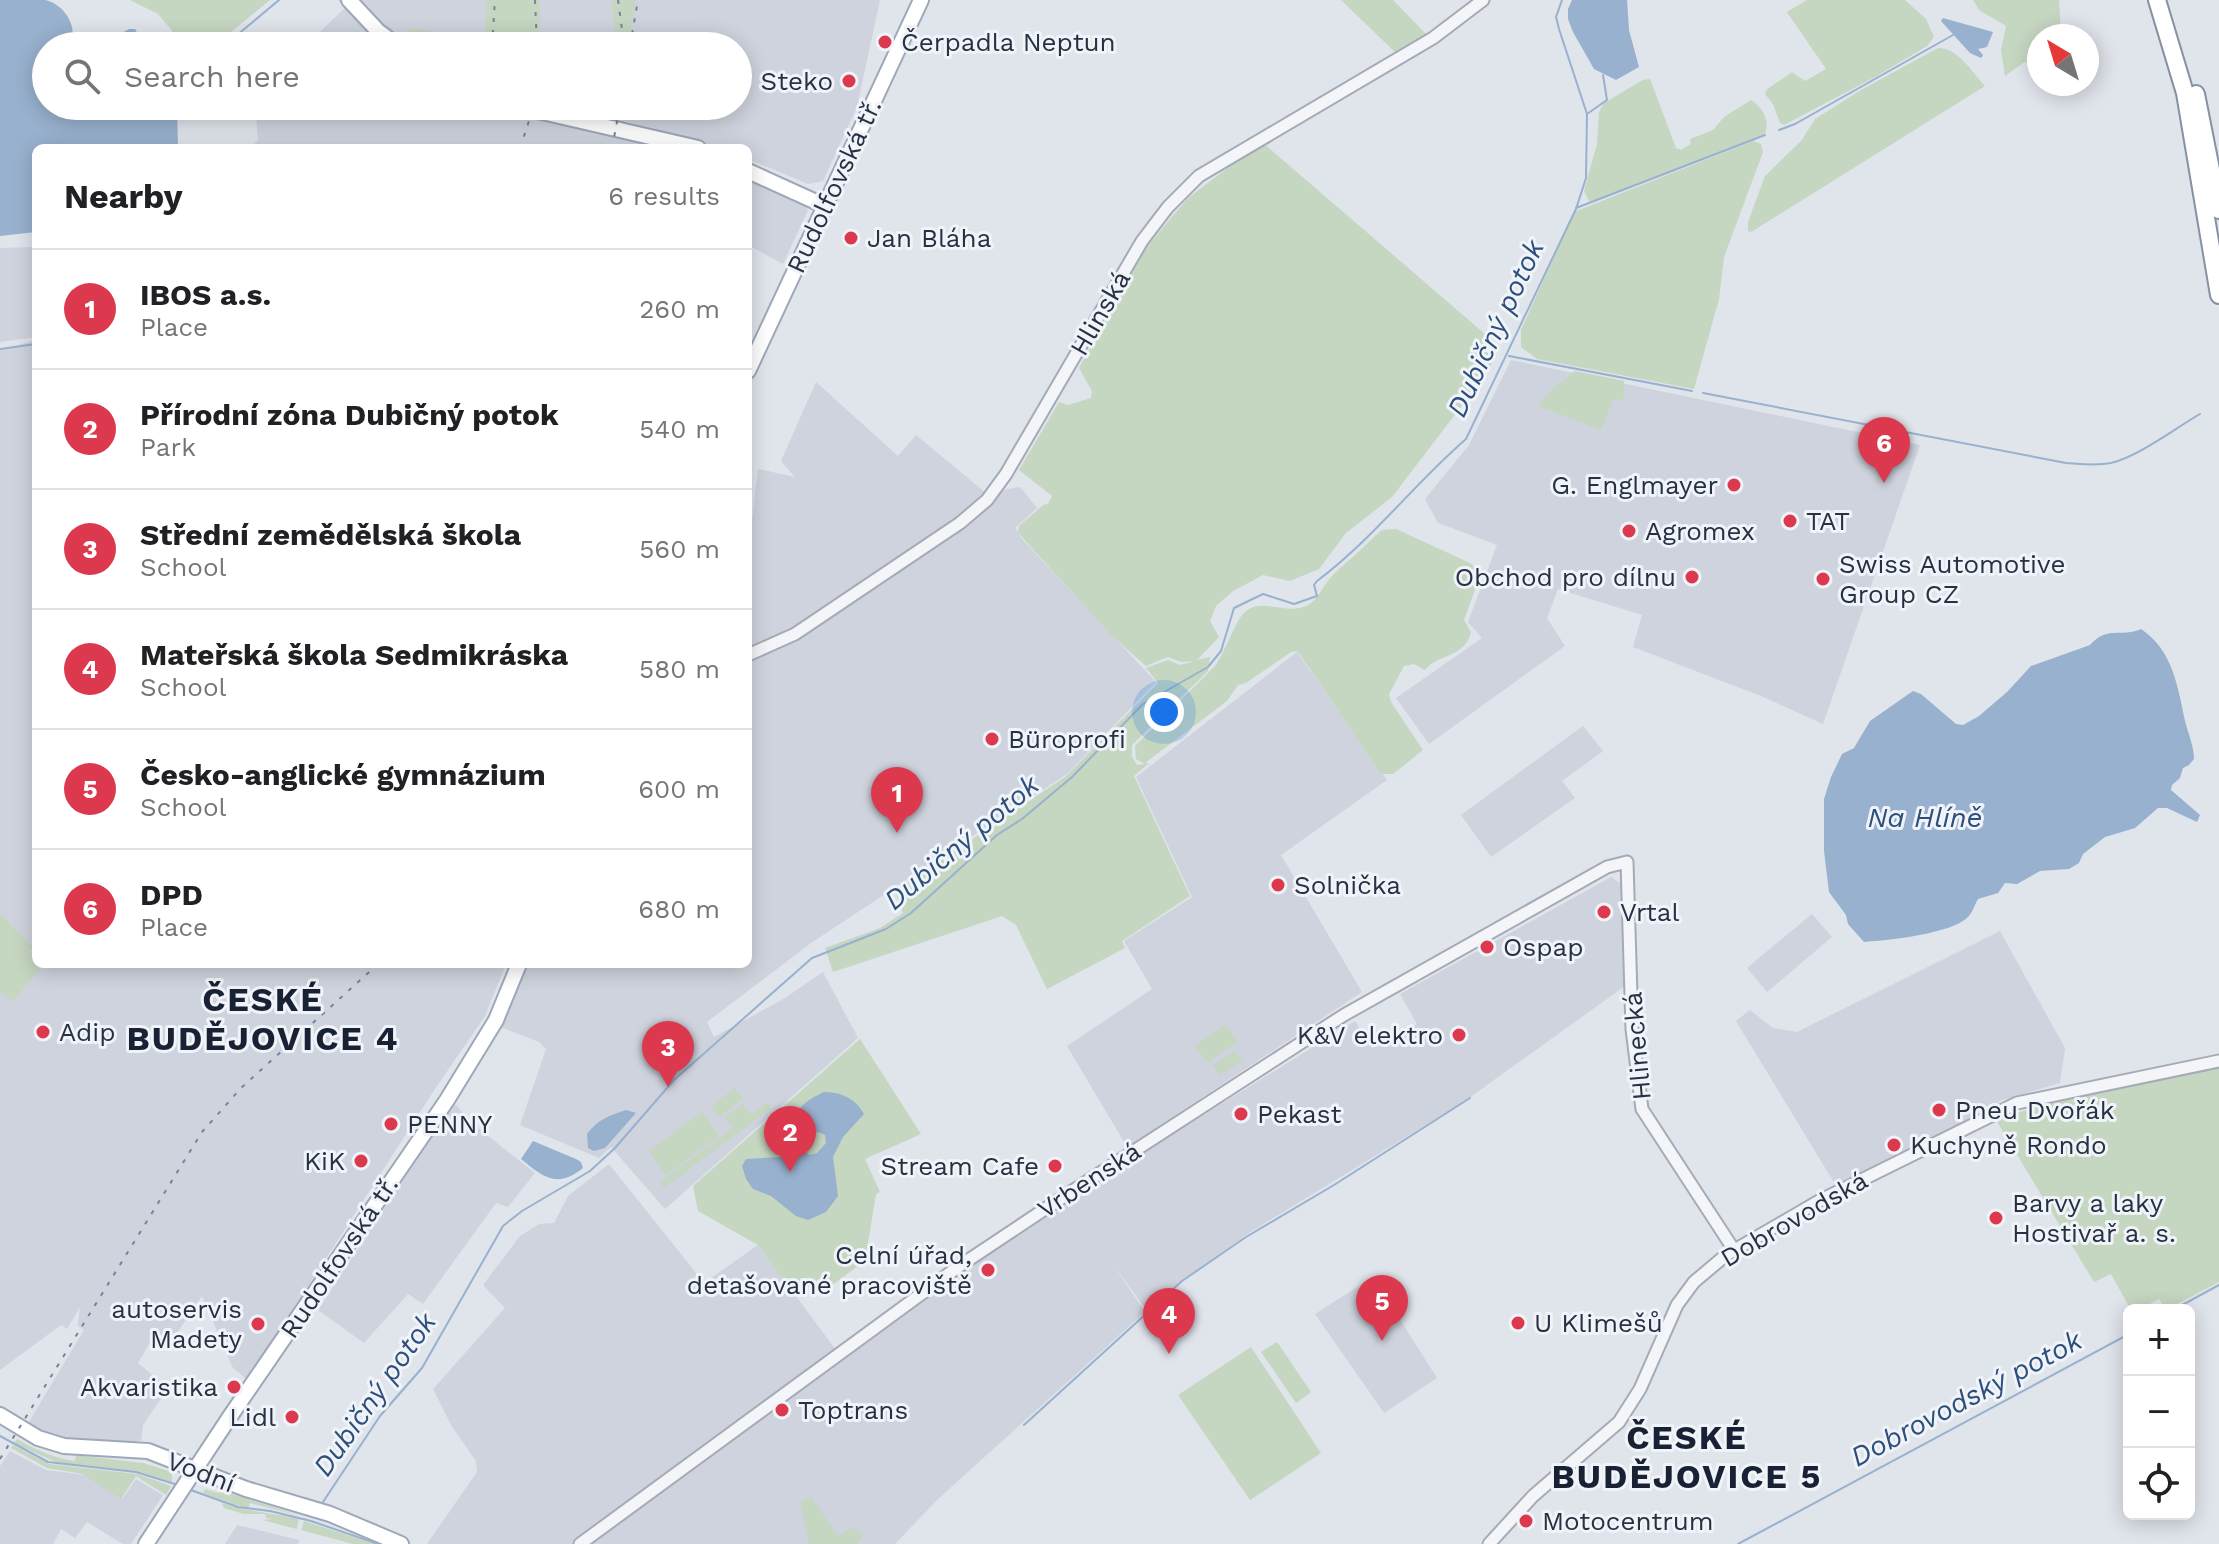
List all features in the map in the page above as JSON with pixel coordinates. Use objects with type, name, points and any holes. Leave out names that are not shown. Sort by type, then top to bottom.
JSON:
[{"type":"highway","points":[[2157,0],[2185,93],[2219,295]]},
{"type":"highway","points":[[2168,0],[2195,91],[2219,210]]},
{"type":"main road","points":[[349,0],[379,32]]},
{"type":"main road","name":"Rudolfovská tř.","points":[[752,362],[921,0]]},
{"type":"main road","points":[[577,120],[681,144]]},
{"type":"main road","points":[[752,173],[825,206]]},
{"type":"main road","name":"Rudolfovská tř.","points":[[146,1544],[447,1100],[496,1020],[517,968]]},
{"type":"main road","name":"Vodní","points":[[0,1415],[38,1438],[64,1446],[148,1451],[189,1480],[246,1489],[316,1510],[401,1544]]},
{"type":"street","name":"Hlinská","points":[[752,653],[795,634],[960,523],[987,500],[1006,474],[1142,241],[1168,207],[1199,176],[1433,38],[1483,0]]},
{"type":"street","name":"Hlinecká","points":[[1627,862],[1632,1029],[1637,1089],[1642,1109],[1734,1250]]},
{"type":"street","name":"Vrbenská","points":[[580,1544],[958,1267],[1123,1158],[1371,999],[1607,867],[1627,862]]},
{"type":"street","name":"Dobrovodská","points":[[1489,1544],[1533,1496],[1619,1422],[1640,1389],[1663,1333],[1685,1293],[1709,1267],[1734,1250],[1819,1201],[2017,1103],[2219,1061]]},
{"type":"shaded area","points":[[338,0],[880,0],[857,107],[823,181],[808,184],[752,161],[752,144],[707,144],[624,121],[621,134],[660,144],[254,144],[258,140],[256,120],[752,120],[752,32],[320,32],[345,8]]},
{"type":"shaded area","points":[[752,179],[799,200],[808,210],[783,264],[752,247]]},
{"type":"shaded area","points":[[32,247],[32,338],[0,342],[0,248]]},
{"type":"shaded area","points":[[32,341],[32,968],[504,968],[485,1016],[248,1380],[233,1368],[202,1296],[169,1345],[154,1336],[138,1363],[168,1388],[143,1425],[141,1441],[61,1440],[39,1433],[27,1425],[84,1330],[78,1326],[80,1307],[67,1329],[61,1325],[0,1370],[0,350]]},
{"type":"shaded area","points":[[1511,360],[1920,445],[1823,724],[1761,696],[1633,647],[1642,615],[1558,589],[1547,618],[1565,646],[1429,744],[1396,698],[1482,638],[1468,622],[1497,545],[1438,523],[1425,499],[1469,445]]},
{"type":"shaded area","points":[[816,382],[898,456],[916,435],[986,493],[1020,487],[1037,508],[1015,528],[1023,540],[1156,682],[1067,774],[811,943],[707,1022],[714,1037],[785,998],[823,972],[858,1038],[665,1209],[611,1147],[599,1158],[520,1125],[546,1049],[539,1042],[501,1027],[525,968],[752,968],[752,521],[758,469],[795,477],[781,461]]},
{"type":"shaded area","points":[[1297,652],[1387,780],[1281,855],[1362,992],[1127,1147],[1067,1046],[1152,989],[1124,941],[1192,897],[1136,777]]},
{"type":"shaded area","points":[[1583,726],[1603,751],[1562,781],[1575,798],[1491,857],[1461,815]]},
{"type":"shaded area","points":[[1611,877],[1623,885],[1625,986],[1462,1103],[1252,1231],[1189,1275],[1147,1311],[1112,1263],[1145,1312],[938,1499],[895,1544],[427,1544],[477,1472],[476,1461],[451,1425],[433,1389],[505,1308],[483,1285],[520,1236],[539,1224],[554,1223],[568,1196],[609,1164],[704,1283],[758,1245],[836,1350],[1008,1228],[1067,1200],[1355,1021],[1372,1048],[1417,1024],[1400,994]]},
{"type":"shaded area","points":[[1812,914],[1832,937],[1767,992],[1747,968]]},
{"type":"shaded area","points":[[2000,931],[2065,1048],[2060,1083],[1999,1101],[1996,1107],[1835,1184],[1736,1021],[1750,1010],[1773,1028],[1797,1032]]},
{"type":"shaded area","points":[[456,1105],[474,1125],[535,1173],[508,1207],[496,1203],[423,1304],[408,1294],[364,1343],[318,1310],[451,1106]]},
{"type":"shaded area","points":[[1373,1277],[1437,1378],[1384,1413],[1315,1314]]},
{"type":"shaded area","points":[[10,1451],[46,1470],[86,1475],[123,1498],[136,1479],[163,1495],[131,1544],[123,1544],[87,1522],[75,1538],[61,1529],[53,1544],[0,1544],[0,1466]]},
{"type":"shaded area","points":[[237,1525],[299,1540],[298,1544],[225,1544]]},
{"type":"green space","points":[[130,0],[270,0],[231,32],[173,32],[158,14]]},
{"type":"green space","points":[[487,0],[540,0],[539,32],[485,32]]},
{"type":"green space","points":[[611,0],[636,0],[630,32],[616,32]]},
{"type":"green space","points":[[1341,0],[1393,0],[1426,34],[1395,52]]},
{"type":"green space","points":[[1807,0],[1905,0],[1926,19],[1934,37],[1927,46],[1877,76],[1784,125],[1765,94],[1766,90],[1792,72],[1805,81],[1826,69],[1787,12]]},
{"type":"green space","points":[[1973,0],[2059,0],[2060,24],[2027,24],[2027,62],[2005,76],[2001,50],[2006,26],[1979,10]]},
{"type":"green space","points":[[413,28],[434,32],[407,32]]},
{"type":"green space","points":[[1938,48],[1958,56],[1985,86],[1751,232],[1748,231],[1748,222],[1765,176],[1801,141],[1815,119]]},
{"type":"green space","points":[[1650,79],[1676,148],[1681,150],[1691,144],[1690,139],[1713,130],[1724,117],[1751,100],[1764,115],[1767,124],[1765,134],[1589,201],[1584,191],[1597,144],[1599,112],[1604,103]]},
{"type":"green space","points":[[1753,141],[1761,144],[1763,152],[1724,257],[1719,299],[1694,389],[1537,359],[1521,347],[1521,330],[1574,212]]},
{"type":"green space","points":[[1262,142],[1500,347],[1486,374],[1392,497],[1346,533],[1319,569],[1290,581],[1263,575],[1233,591],[1216,606],[1210,621],[1219,637],[1197,660],[1210,657],[1208,671],[1132,745],[1132,757],[1137,765],[1145,764],[1136,759],[1135,746],[1215,666],[1245,612],[1259,606],[1290,609],[1306,606],[1334,574],[1382,530],[1396,529],[1470,563],[1481,573],[1464,620],[1471,632],[1463,647],[1425,670],[1414,664],[1404,666],[1389,694],[1391,702],[1423,750],[1393,774],[1381,774],[1301,656],[1297,651],[1291,652],[1246,683],[1238,685],[1227,701],[1145,763],[1149,763],[1134,776],[1190,896],[1122,941],[1125,948],[1047,989],[1016,925],[1002,916],[833,972],[825,948],[880,928],[903,913],[895,891],[1065,777],[1158,683],[1146,668],[1168,660],[1180,665],[1195,661],[1181,662],[1168,657],[1146,666],[1112,636],[1018,532],[1019,526],[1048,504],[1052,496],[1019,470],[1059,402],[1068,405],[1091,398],[1092,391],[1079,368],[1144,250],[1188,198]]},
{"type":"green space","points":[[1575,371],[1624,381],[1624,399],[1613,400],[1601,430],[1538,406]]},
{"type":"green space","points":[[0,914],[32,946],[28,952],[32,956],[32,968],[41,968],[12,1002],[0,991]]},
{"type":"green space","points":[[1226,1025],[1238,1042],[1207,1062],[1195,1045]]},
{"type":"green space","points":[[860,1039],[921,1134],[865,1159],[880,1192],[876,1194],[865,1261],[832,1285],[820,1278],[796,1297],[758,1245],[698,1211],[693,1186]]},
{"type":"green space","points":[[1235,1051],[1242,1061],[1220,1075],[1213,1065]]},
{"type":"green space","points":[[2219,1066],[2219,1282],[2177,1304],[2162,1304],[2159,1299],[2150,1304],[2128,1304],[2111,1274],[2094,1282],[1996,1120],[2042,1105]]},
{"type":"green space","points":[[735,1088],[743,1099],[719,1117],[711,1106]]},
{"type":"green space","points":[[767,1102],[771,1108],[664,1188],[660,1182],[733,1128],[725,1117],[743,1104],[751,1115]]},
{"type":"green space","points":[[702,1112],[719,1136],[666,1175],[649,1151]]},
{"type":"green space","points":[[1277,1342],[1311,1392],[1296,1403],[1261,1352]]},
{"type":"green space","points":[[1251,1347],[1321,1453],[1250,1500],[1178,1395]]},
{"type":"green space","points":[[17,1439],[67,1460],[75,1461],[76,1456],[83,1456],[143,1463],[172,1472],[172,1482],[136,1471],[58,1463],[14,1443]]},
{"type":"green space","points":[[13,1445],[49,1464],[137,1474],[171,1486],[166,1495],[136,1476],[121,1499],[83,1474],[47,1468],[11,1448]]},
{"type":"green space","points":[[205,1489],[218,1493],[220,1490],[300,1516],[250,1503],[248,1509],[203,1493]]},
{"type":"green space","points":[[811,1497],[838,1536],[852,1527],[863,1535],[857,1544],[809,1544],[800,1501]]},
{"type":"green space","points":[[222,1503],[299,1519],[297,1529],[262,1520],[272,1519],[266,1518],[265,1514],[244,1514],[224,1508]]},
{"type":"green space","points":[[304,1521],[375,1544],[353,1544],[301,1530]]},
{"type":"water","points":[[0,0],[45,0],[57,5],[66,14],[73,32],[32,32],[32,120],[177,120],[178,144],[32,144],[32,232],[0,236]]},
{"type":"water","points":[[1572,0],[1627,0],[1629,30],[1639,67],[1616,80],[1594,69],[1568,19]]},
{"type":"water","points":[[1943,18],[1993,32],[1987,47],[1978,49],[1983,55],[1981,58],[1970,53],[1941,21]]},
{"type":"water","name":"Na Hlíně","points":[[2141,629],[2160,648],[2176,683],[2194,759],[2183,768],[2171,790],[2200,815],[2197,822],[2167,808],[2158,808],[2135,828],[2105,837],[2069,869],[2040,871],[2017,884],[2005,883],[1998,893],[1978,899],[1969,916],[1961,922],[1920,935],[1864,942],[1848,924],[1846,915],[1829,892],[1824,851],[1824,799],[1842,754],[1854,748],[1870,721],[1913,691],[1921,694],[1956,724],[1963,725],[1979,716],[2007,692],[2031,666],[2090,645],[2103,635]]},
{"type":"water","points":[[824,1092],[837,1093],[853,1100],[864,1114],[843,1137],[833,1157],[838,1196],[826,1212],[808,1220],[796,1216],[771,1196],[753,1189],[742,1166],[746,1159],[780,1157],[792,1138],[801,1107]],"holes":[[[818,1132],[825,1135],[826,1143],[817,1153],[809,1155],[803,1148],[807,1136]]]},
{"type":"water","points":[[626,1110],[636,1113],[605,1148],[594,1151],[588,1148],[587,1134],[595,1125]]},
{"type":"water","points":[[533,1141],[576,1159],[583,1168],[565,1178],[543,1175],[521,1159]]},
{"type":"waterway","points":[[241,32],[279,0]]},
{"type":"waterway","name":"Dubičný potok","points":[[321,1505],[380,1416],[422,1368],[503,1226],[522,1211],[590,1171],[615,1148],[674,1080],[812,958],[886,929],[911,913],[997,835],[1022,819],[1072,777],[1143,704],[1208,667],[1221,651],[1234,608],[1263,594],[1294,604],[1317,596],[1314,585],[1317,581],[1356,548],[1466,439],[1576,209],[1586,178],[1587,114],[1556,17],[1562,0]]},
{"type":"waterway","points":[[1779,130],[1795,124],[1953,35]]},
{"type":"waterway","points":[[1587,114],[1607,100],[1603,75]]},
{"type":"waterway","points":[[1576,208],[1765,135]]},
{"type":"waterway","points":[[0,349],[32,345]]},
{"type":"waterway","points":[[1509,356],[1692,391]]},
{"type":"waterway","points":[[1703,393],[2066,463],[2088,464],[2122,460],[2200,414]]},
{"type":"waterway","points":[[1024,1425],[1182,1281],[1246,1237],[1470,1098]]},
{"type":"waterway","name":"Dobrovodský potok","points":[[2184,1304],[2219,1285]]},
{"type":"waterway","name":"Dobrovodský potok","points":[[1738,1544],[2123,1337]]},
{"type":"waterway","name":"Dobrovodský potok","points":[[0,1436],[48,1462],[136,1472],[178,1485]]},
{"type":"waterway","name":"Dobrovodský potok","points":[[188,1489],[238,1507],[311,1521],[378,1544]]},
{"type":"railway","points":[[493,32],[495,0]]},
{"type":"railway","points":[[535,0],[536,32]]},
{"type":"railway","points":[[618,0],[622,32]]},
{"type":"railway","points":[[632,32],[638,0]]},
{"type":"railway","points":[[521,144],[529,120]]},
{"type":"railway","points":[[613,144],[617,120]]},
{"type":"railway","points":[[0,1459],[202,1132],[241,1088],[374,968]]},
{"type":"place","name":"Čerpadla Neptun","points":[[885,42]]},
{"type":"place","name":"Steko","points":[[849,81]]},
{"type":"place","name":"Jan Bláha","points":[[851,238]]},
{"type":"place","name":"DPD","points":[[1884,483]]},
{"type":"place","name":"G. Englmayer","points":[[1734,485]]},
{"type":"place","name":"TAT","points":[[1790,521]]},
{"type":"place","name":"Agromex","points":[[1629,531]]},
{"type":"place","name":"Obchod pro dílnu","points":[[1692,577]]},
{"type":"place","name":"Swiss Automotive Group CZ","points":[[1823,579]]},
{"type":"place","name":"Büroprofi","points":[[992,739]]},
{"type":"place","name":"IBOS a.s.","points":[[897,833]]},
{"type":"place","name":"Solnička","points":[[1278,885]]},
{"type":"place","name":"Vrtal","points":[[1604,912]]},
{"type":"place","name":"Ospap","points":[[1487,947]]},
{"type":"place","name":"Adip","points":[[43,1032]]},
{"type":"place","name":"K&V elektro","points":[[1459,1035]]},
{"type":"place","name":"Střední zemědělská škola","points":[[668,1087]]},
{"type":"place","name":"Pneu Dvořák","points":[[1939,1110]]},
{"type":"place","name":"Pekast","points":[[1241,1114]]},
{"type":"place","name":"PENNY","points":[[391,1124]]},
{"type":"place","name":"Kuchyně Rondo","points":[[1894,1145]]},
{"type":"place","name":"KiK","points":[[361,1161]]},
{"type":"place","name":"Stream Cafe","points":[[1055,1166]]},
{"type":"place","name":"Přírodní zóna Dubičný potok","points":[[790,1172]]},
{"type":"place","name":"Barvy a laky Hostivař a. s.","points":[[1996,1218]]},
{"type":"place","name":"Celní úřad, detašované pracoviště","points":[[988,1270]]},
{"type":"place","name":"U Klimešů","points":[[1518,1323]]},
{"type":"place","name":"autoservis Madety","points":[[258,1324]]},
{"type":"place","name":"Česko-anglické gymnázium","points":[[1382,1341]]},
{"type":"place","name":"Mateřská škola Sedmikráska","points":[[1169,1354]]},
{"type":"place","name":"Akvaristika","points":[[234,1387]]},
{"type":"place","name":"Toptrans","points":[[782,1410]]},
{"type":"place","name":"Lidl","points":[[292,1417]]},
{"type":"place","name":"Motocentrum","points":[[1526,1521]]},
{"type":"district","name":"ČESKÉ BUDĚJOVICE 4","points":[[263,1018]]},
{"type":"district","name":"ČESKÉ BUDĚJOVICE 5","points":[[1687,1456]]}]
